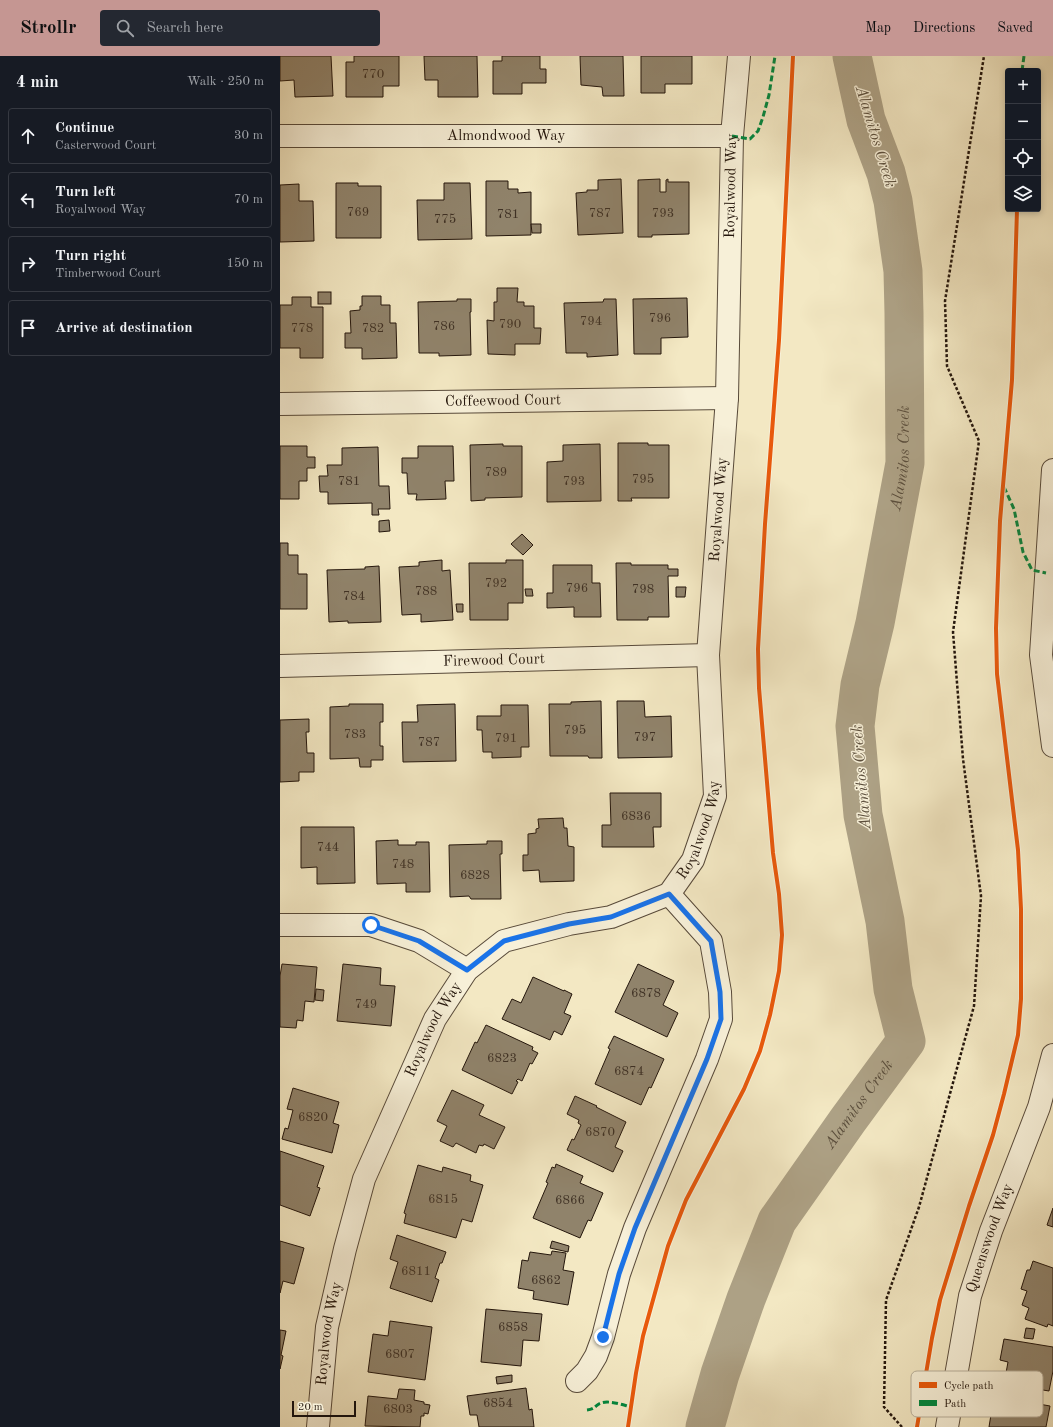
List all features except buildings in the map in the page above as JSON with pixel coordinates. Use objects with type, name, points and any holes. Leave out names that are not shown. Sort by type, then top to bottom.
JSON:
[{"type":"street","name":"Royalwood Way","points":[[318,1427],[327,1327],[344,1249],[364,1179],[435,1018],[467,970],[504,941],[569,924],[611,917],[669,894],[693,860],[715,796],[708,656],[727,398],[732,136],[739,56]]},
{"type":"street","name":"Almondwood Way","points":[[280,136],[732,136]]},
{"type":"street","name":"Coffeewood Court","points":[[280,404],[727,398]]},
{"type":"street","points":[[1053,470],[1049,573],[1041,655],[1053,746]]},
{"type":"street","name":"Firewood Court","points":[[280,666],[708,656]]},
{"type":"street","points":[[577,1381],[587,1371],[596,1356],[603,1337],[619,1274],[635,1228],[707,1059],[721,1019],[720,992],[711,941],[669,894]]},
{"type":"street","points":[[280,925],[371,925],[419,941],[467,970]]},
{"type":"street","name":"Queenswood Way","points":[[957,1371],[970,1296],[991,1231],[1039,1107],[1053,1055]]},
{"type":"street","name":"Queenswood Way","points":[[947,1427],[949,1417]]},
{"type":"path","points":[[902,1427],[884,1407],[886,1300],[918,1207],[974,1006],[981,896],[963,760],[953,632],[979,441],[947,366],[945,301],[984,56]]},
{"type":"waterway","name":"Alamitos Creek","points":[[705,1427],[720,1374],[746,1299],[777,1221],[906,1041],[893,989],[885,921],[863,815],[855,726],[860,685],[875,623],[905,463],[903,271],[893,201],[886,173],[866,120],[852,56]]},
{"type":"marked path","points":[[732,136],[750,139],[758,131],[769,95],[775,56]]},
{"type":"marked path","points":[[1022,68],[1024,56]]},
{"type":"marked path","points":[[1004,487],[1014,509],[1023,552],[1032,570],[1046,573]]},
{"type":"marked path","points":[[587,1410],[592,1409],[604,1402],[616,1403],[631,1407]]},
{"type":"cycle path","points":[[628,1427],[643,1336],[668,1246],[686,1200],[744,1089],[760,1051],[770,1015],[779,971],[782,935],[779,894],[773,853],[759,688],[758,649],[765,524],[779,340],[793,56]]},
{"type":"cycle path","points":[[926,1371],[940,1300],[993,1135],[1004,1094],[1018,1035],[1021,999],[1021,909],[1018,850],[997,674],[996,628],[1000,521],[1012,380],[1017,212]]},
{"type":"cycle path","points":[[917,1427],[919,1417]]},
{"type":"route","points":[[371,925],[419,941],[467,970],[504,941],[569,924],[611,917],[669,894],[711,941],[720,992],[721,1019],[707,1059],[635,1228],[619,1274],[603,1337]]}]
